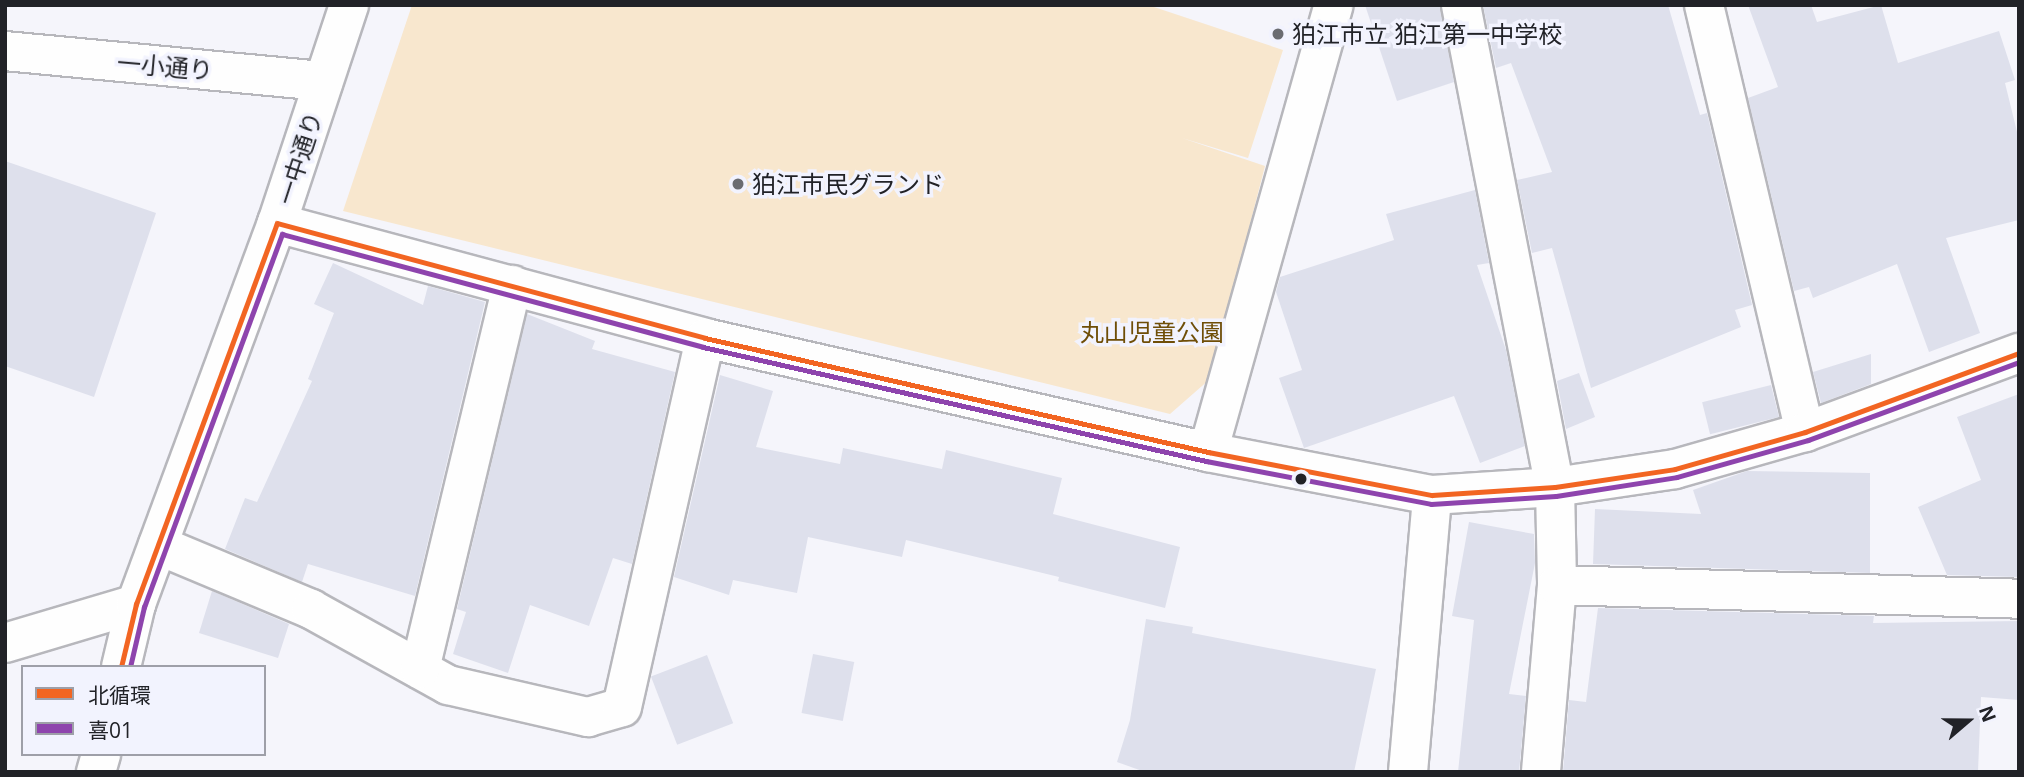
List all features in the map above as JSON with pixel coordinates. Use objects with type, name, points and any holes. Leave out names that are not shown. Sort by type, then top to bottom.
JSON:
[{"type":"street","name":"一中通り","points":[[121,665],[136,604],[277,223],[349,5]]},
{"type":"street","points":[[1208,452],[1334,5]]},
{"type":"street","points":[[1461,5],[1555,487],[1557,585],[1541,772]]},
{"type":"street","points":[[1704,5],[1805,432]]},
{"type":"street","name":"一小通り","points":[[5,51],[324,81]]},
{"type":"street","points":[[277,223],[705,338],[1208,452],[1432,495],[1555,487],[1675,469],[1805,432],[2019,353]]},
{"type":"street","points":[[420,669],[512,285]]},
{"type":"street","points":[[158,545],[312,609],[448,685],[588,717],[622,706],[705,338]]},
{"type":"street","points":[[1408,772],[1432,495]]},
{"type":"street","points":[[1557,585],[2019,599]]},
{"type":"street","points":[[5,643],[136,604]]},
{"type":"green space","name":"狛江市民グランド","points":[[412,5],[1148,5],[1283,50],[1248,158],[1182,138],[1265,166],[1210,379],[1170,414],[343,211]]},
{"type":"building","points":[[1365,5],[1440,5],[1454,82],[1397,101]]},
{"type":"building","points":[[1483,5],[1668,5],[1700,115],[1707,113],[1752,305],[1735,310],[1741,327],[1591,388],[1552,248],[1532,253],[1517,180],[1552,172],[1511,63],[1496,68]]},
{"type":"building","points":[[1748,5],[1811,5],[1817,22],[1881,5],[1898,63],[1999,31],[2015,80],[2005,83],[2019,140],[2019,220],[1946,238],[1980,333],[1929,352],[1897,264],[1813,298],[1809,287],[1794,291],[1748,98],[1778,87]]},
{"type":"building","points":[[5,161],[156,213],[94,397],[5,366]]},
{"type":"building","points":[[1475,190],[1489,263],[1477,265],[1506,350],[1525,446],[1480,463],[1454,396],[1304,448],[1279,378],[1302,370],[1276,292],[1280,277],[1394,240],[1386,214]]},
{"type":"building","points":[[333,263],[423,305],[428,286],[485,302],[415,596],[308,564],[302,582],[225,549],[245,498],[257,502],[312,381],[308,379],[334,313],[314,304]]},
{"type":"building","points":[[527,314],[595,341],[592,349],[675,372],[632,564],[613,558],[589,626],[530,605],[508,673],[453,654],[466,612],[457,609]]},
{"type":"building","points":[[1871,354],[1871,384],[1821,403],[1813,372]]},
{"type":"building","points":[[1579,373],[1595,417],[1566,429],[1557,381]]},
{"type":"building","points":[[720,375],[773,391],[756,447],[840,464],[843,448],[942,469],[946,450],[1062,478],[1053,514],[1180,547],[1165,608],[1058,581],[1059,577],[906,540],[902,557],[808,537],[797,593],[733,580],[729,595],[674,577]]},
{"type":"building","points":[[1771,385],[1779,417],[1710,434],[1702,402]]},
{"type":"building","points":[[2019,394],[2019,577],[1947,575],[1918,507],[1981,480],[1957,417]]},
{"type":"building","points":[[1747,471],[1870,473],[1870,573],[1593,564],[1595,509],[1701,514],[1693,490]]},
{"type":"building","points":[[1469,522],[1534,534],[1535,563],[1509,694],[1526,696],[1519,772],[1458,772],[1474,620],[1452,616]]},
{"type":"building","points":[[212,591],[289,624],[278,658],[199,633]]},
{"type":"building","points":[[1598,608],[1874,616],[1873,623],[2019,621],[2019,700],[1981,697],[1978,772],[1563,772],[1569,700],[1586,702]]},
{"type":"building","points":[[1146,619],[1193,627],[1192,633],[1376,669],[1354,772],[1145,772],[1117,762],[1130,720]]},
{"type":"building","points":[[813,654],[854,662],[843,721],[802,713]]},
{"type":"building","points":[[707,655],[733,723],[677,745],[651,677]]},
{"type":"transit line","name":"北循環","points":[[121,665],[136,604],[277,223],[705,338],[1208,452],[1432,495],[1555,487],[1675,469],[1805,432],[2019,353]]},
{"type":"transit line","name":"喜01","points":[[130,665],[144,607],[282,234],[703,347],[1206,461],[1431,504],[1556,496],[1677,477],[1808,440],[2019,362]]},
{"type":"place","name":"狛江市立 狛江第一中学校","points":[[1278,34]]},
{"type":"place","name":"狛江市民グランド","points":[[738,184]]},
{"type":"park label","name":"丸山児童公園","points":[[1152,332]]}]
